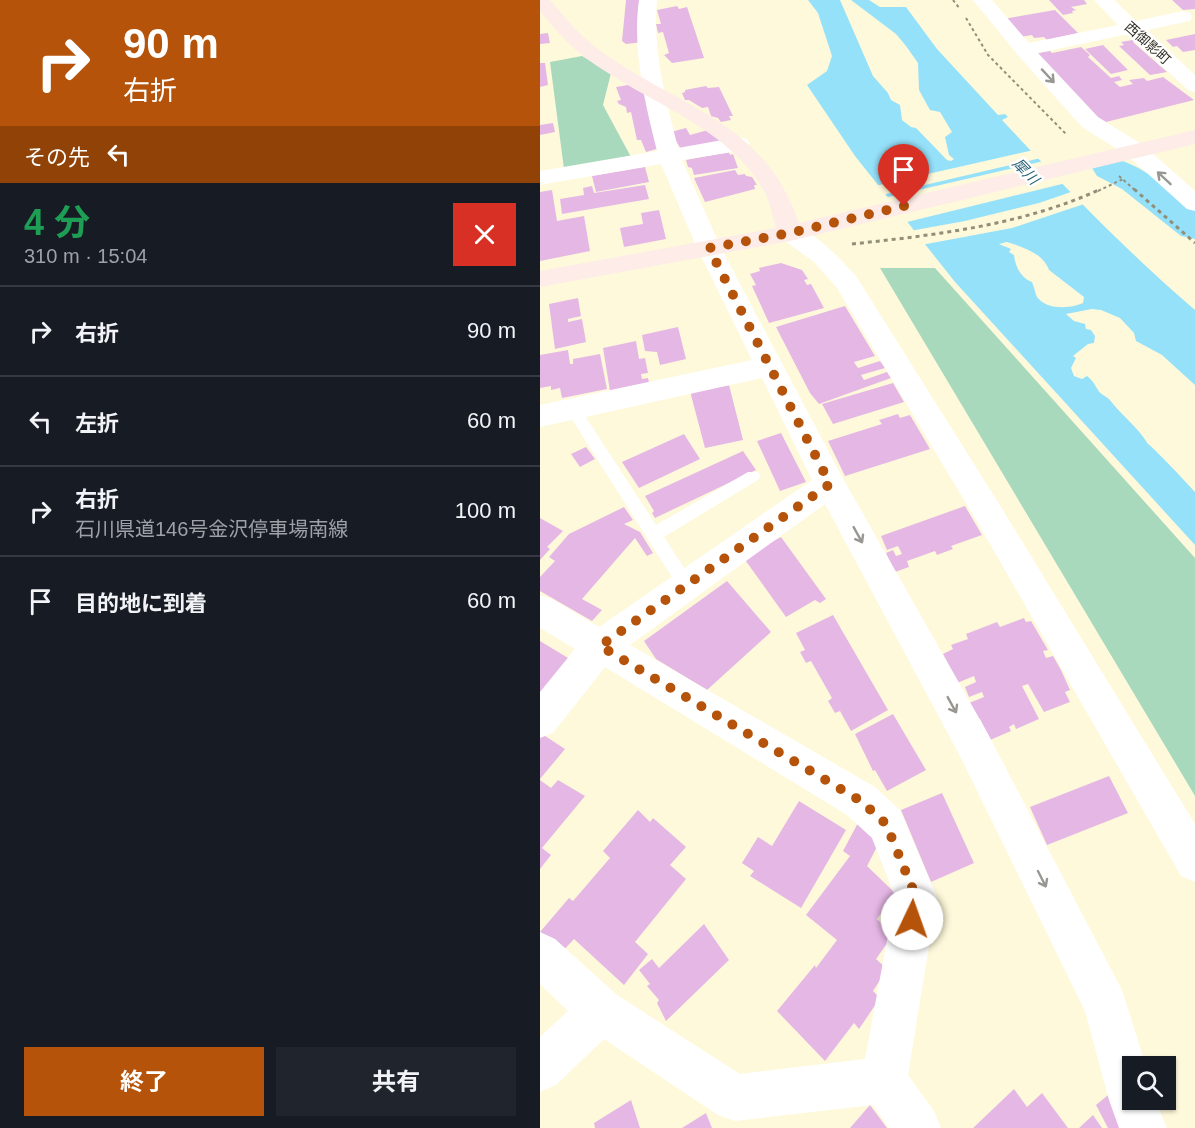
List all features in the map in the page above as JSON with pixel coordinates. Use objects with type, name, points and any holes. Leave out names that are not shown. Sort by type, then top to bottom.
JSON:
[{"type":"main road","points":[[540,0],[587,49],[653,92],[711,124],[739,144],[754,159],[785,211],[805,230]]},
{"type":"main road","points":[[540,279],[805,230],[1195,137]]},
{"type":"street","points":[[648,0],[646,17],[653,92],[669,156],[709,248],[830,484],[974,745],[1106,1006],[1132,1100],[1143,1128]]},
{"type":"street","points":[[982,0],[1090,122],[1127,152],[1152,168],[1195,204]]},
{"type":"street","name":"西御影町","points":[[1103,0],[1195,86]]},
{"type":"street","points":[[1163,0],[1192,16]]},
{"type":"street","points":[[1024,50],[1192,16]]},
{"type":"street","points":[[540,178],[739,144]]},
{"type":"street","points":[[805,230],[823,256],[847,282],[990,516],[1195,862]]},
{"type":"street","points":[[540,416],[770,366]]},
{"type":"street","points":[[540,720],[600,646],[830,484]]},
{"type":"street","points":[[540,610],[861,801],[886,824],[916,897],[884,1080],[917,1128]]},
{"type":"street","points":[[540,954],[601,1011],[735,1098],[884,1080]]},
{"type":"street","points":[[540,1069],[601,1011]]},
{"type":"lane","points":[[573,408],[686,585]]},
{"type":"lane","points":[[654,535],[753,476]]},
{"type":"path","points":[[844,245],[919,238],[996,223],[1087,195],[1137,171],[1152,168]]},
{"type":"green space","points":[[582,56],[611,73],[603,105],[631,157],[564,169],[550,62]]},
{"type":"green space","points":[[880,268],[935,268],[1195,558],[1195,796]]},
{"type":"water","points":[[808,0],[840,0],[873,76],[891,100],[900,105],[902,120],[916,128],[947,160],[951,161],[954,159],[949,155],[945,137],[952,132],[940,112],[930,110],[919,90],[918,63],[896,34],[851,0],[869,0],[880,7],[906,7],[937,49],[998,115],[1005,114],[1008,117],[1002,120],[1048,169],[1169,288],[1195,310],[1195,385],[1162,355],[1136,341],[1134,333],[1120,318],[1101,310],[1092,309],[1066,314],[1074,321],[1085,324],[1086,329],[1091,330],[1095,336],[1094,343],[1088,344],[1073,356],[1076,358],[1071,368],[1074,376],[1082,379],[1087,376],[1195,492],[1195,545],[955,282],[855,156],[807,85],[827,71],[832,56],[818,13]],"holes":[[[1007,242],[1026,249],[1042,259],[1049,270],[1084,297],[1083,303],[1060,307],[1047,305],[1041,301],[1037,297],[1032,282],[1019,271],[1014,255],[1009,252],[1011,249],[999,244]]]},
{"type":"pier","points":[[1034,150],[1041,158],[882,195],[875,186]]},
{"type":"pier","points":[[1044,161],[1066,183],[903,223],[884,198]]},
{"type":"pier","points":[[1074,191],[1087,203],[1012,228],[921,245],[910,231],[965,221],[1039,203]]},
{"type":"building","points":[[626,0],[640,0],[643,42],[626,44],[622,41]]},
{"type":"building","points":[[1049,0],[1084,0],[1087,4],[1071,7],[1076,10],[1063,15]]},
{"type":"building","points":[[1172,0],[1195,0],[1195,9],[1183,10]]},
{"type":"building","points":[[677,6],[679,9],[687,7],[704,58],[672,63],[664,55],[669,53],[663,32],[658,33],[656,24],[661,24],[657,10]]},
{"type":"building","points":[[1055,10],[1078,33],[1047,40],[1044,37],[1034,38],[1032,35],[1020,37],[1003,19]]},
{"type":"building","points":[[548,33],[550,43],[540,44],[540,34]]},
{"type":"building","points":[[1195,34],[1195,50],[1183,52],[1166,40]]},
{"type":"building","points":[[1133,40],[1167,72],[1150,75],[1119,46],[1124,45],[1121,42]]},
{"type":"building","points":[[1103,45],[1128,70],[1111,74],[1085,49]]},
{"type":"building","points":[[1081,47],[1090,55],[1088,57],[1111,78],[1119,76],[1122,80],[1114,82],[1120,87],[1133,84],[1129,80],[1144,78],[1147,81],[1163,77],[1194,100],[1106,122],[1100,120],[1038,55],[1038,53],[1050,51],[1052,53]]},
{"type":"building","points":[[540,63],[545,63],[548,85],[540,87]]},
{"type":"building","points":[[628,85],[647,96],[660,148],[646,152],[641,140],[637,140],[631,112],[627,113],[626,107],[617,101],[621,100],[616,87]]},
{"type":"building","points":[[706,86],[708,88],[719,87],[733,116],[729,116],[731,120],[721,122],[718,118],[711,116],[708,107],[702,108],[685,100],[682,93],[685,90]]},
{"type":"building","points":[[553,123],[555,132],[540,135],[540,125]]},
{"type":"building","points":[[686,128],[690,135],[708,130],[723,143],[682,151],[671,132]]},
{"type":"building","points":[[729,152],[730,155],[733,154],[738,168],[694,175],[686,160]]},
{"type":"building","points":[[645,167],[649,182],[596,192],[592,176]]},
{"type":"building","points":[[735,170],[738,175],[745,174],[752,177],[757,185],[754,185],[755,189],[705,202],[694,178]]},
{"type":"building","points":[[645,185],[649,199],[562,214],[560,199],[584,195],[583,188],[592,186],[594,193]]},
{"type":"building","points":[[552,190],[557,221],[584,216],[590,251],[540,261],[540,192]]},
{"type":"building","points":[[659,210],[666,239],[624,247],[620,228],[643,224],[641,213]]},
{"type":"building","points":[[781,263],[802,270],[808,279],[804,280],[807,285],[811,284],[824,308],[769,323],[752,286],[756,285],[750,274],[760,271],[759,268]]},
{"type":"building","points":[[578,298],[581,316],[568,319],[568,322],[582,319],[586,342],[555,349],[549,304]]},
{"type":"building","points":[[845,306],[875,356],[854,362],[858,368],[880,361],[885,368],[861,375],[864,380],[887,372],[891,378],[819,404],[810,393],[776,327]]},
{"type":"building","points":[[678,327],[686,359],[660,365],[657,352],[645,351],[642,335]]},
{"type":"building","points":[[636,341],[639,359],[645,358],[648,373],[641,374],[642,379],[648,378],[649,383],[610,391],[603,348]]},
{"type":"building","points":[[568,350],[570,364],[573,364],[573,359],[600,354],[607,389],[562,398],[560,388],[551,390],[551,386],[540,388],[540,355]]},
{"type":"building","points":[[893,383],[904,402],[833,424],[822,404]]},
{"type":"building","points":[[729,385],[743,440],[705,448],[692,392]]},
{"type":"building","points":[[898,414],[900,418],[910,415],[930,449],[845,476],[828,441],[882,424],[879,420]]},
{"type":"building","points":[[781,433],[806,482],[780,491],[757,441]]},
{"type":"building","points":[[684,434],[700,459],[639,488],[622,462]]},
{"type":"building","points":[[586,447],[595,459],[580,467],[571,454]]},
{"type":"building","points":[[743,451],[756,470],[655,518],[652,513],[654,511],[645,496]]},
{"type":"building","points":[[965,506],[982,535],[951,546],[953,549],[937,555],[935,551],[907,561],[909,567],[895,572],[886,553],[893,550],[896,556],[902,554],[898,546],[887,550],[881,536]]},
{"type":"building","points":[[624,507],[633,520],[624,524],[640,532],[653,553],[647,556],[635,538],[582,599],[602,610],[592,621],[540,591],[540,577],[555,561],[549,557],[569,534]]},
{"type":"building","points":[[540,518],[563,531],[547,547],[550,549],[540,560]]},
{"type":"building","points":[[781,537],[826,599],[820,603],[815,600],[786,617],[743,557]]},
{"type":"building","points":[[727,581],[771,632],[707,690],[656,659],[644,641]]},
{"type":"building","points":[[833,615],[888,710],[851,731],[840,711],[835,713],[828,701],[832,698],[811,661],[806,663],[800,652],[805,650],[796,633]]},
{"type":"building","points":[[1024,618],[1026,622],[1031,621],[1048,650],[1043,651],[1046,658],[1053,656],[1061,670],[1070,690],[1065,692],[1070,702],[1044,712],[1028,684],[1022,686],[1039,719],[1016,729],[1014,724],[1009,727],[1011,731],[990,740],[969,703],[984,697],[982,692],[969,697],[965,687],[976,682],[974,676],[957,683],[943,654],[953,649],[951,645],[968,639],[966,634],[997,622],[1000,627]]},
{"type":"building","points":[[540,641],[573,661],[540,698]]},
{"type":"building","points":[[893,714],[926,770],[887,791],[875,770],[873,771],[855,734]]},
{"type":"building","points":[[542,734],[565,749],[540,779],[540,736]]},
{"type":"building","points":[[1109,776],[1128,813],[1047,845],[1030,807]]},
{"type":"building","points":[[540,780],[551,788],[558,780],[585,796],[542,848],[551,855],[540,869]]},
{"type":"building","points":[[942,793],[974,863],[931,882],[901,810]]},
{"type":"building","points":[[799,801],[846,830],[801,908],[750,876],[754,871],[742,863],[758,837],[772,846]]},
{"type":"building","points":[[638,810],[650,822],[653,818],[686,847],[670,865],[686,879],[635,942],[648,954],[624,985],[574,939],[561,953],[540,932],[569,898],[573,901],[610,858],[603,851]]},
{"type":"building","points":[[859,821],[880,841],[867,866],[895,893],[877,919],[893,935],[876,959],[887,969],[873,991],[880,998],[859,1029],[854,1023],[825,1061],[777,1011],[815,965],[816,968],[837,940],[806,915],[850,856],[843,851]]},
{"type":"building","points":[[704,924],[729,960],[666,1021],[657,1003],[659,1000],[647,986],[650,984],[639,970],[652,959],[659,968]]},
{"type":"building","points":[[1014,1089],[1027,1107],[1042,1093],[1068,1128],[973,1128]]},
{"type":"building","points":[[1113,1091],[1127,1128],[1108,1128],[1096,1105]]},
{"type":"building","points":[[631,1100],[640,1128],[595,1128],[594,1123]]},
{"type":"building","points":[[870,1105],[887,1128],[850,1128]]},
{"type":"building","points":[[706,1113],[712,1128],[682,1128]]},
{"type":"building","points":[[1093,1115],[1102,1128],[1079,1128]]},
{"type":"waterway","name":"犀川","points":[[1110,168],[1135,181],[1195,227]]},
{"type":"route","points":[[904,206],[790,233],[709,248],[830,484],[600,646],[861,801],[886,824],[916,897],[912,919]]}]
